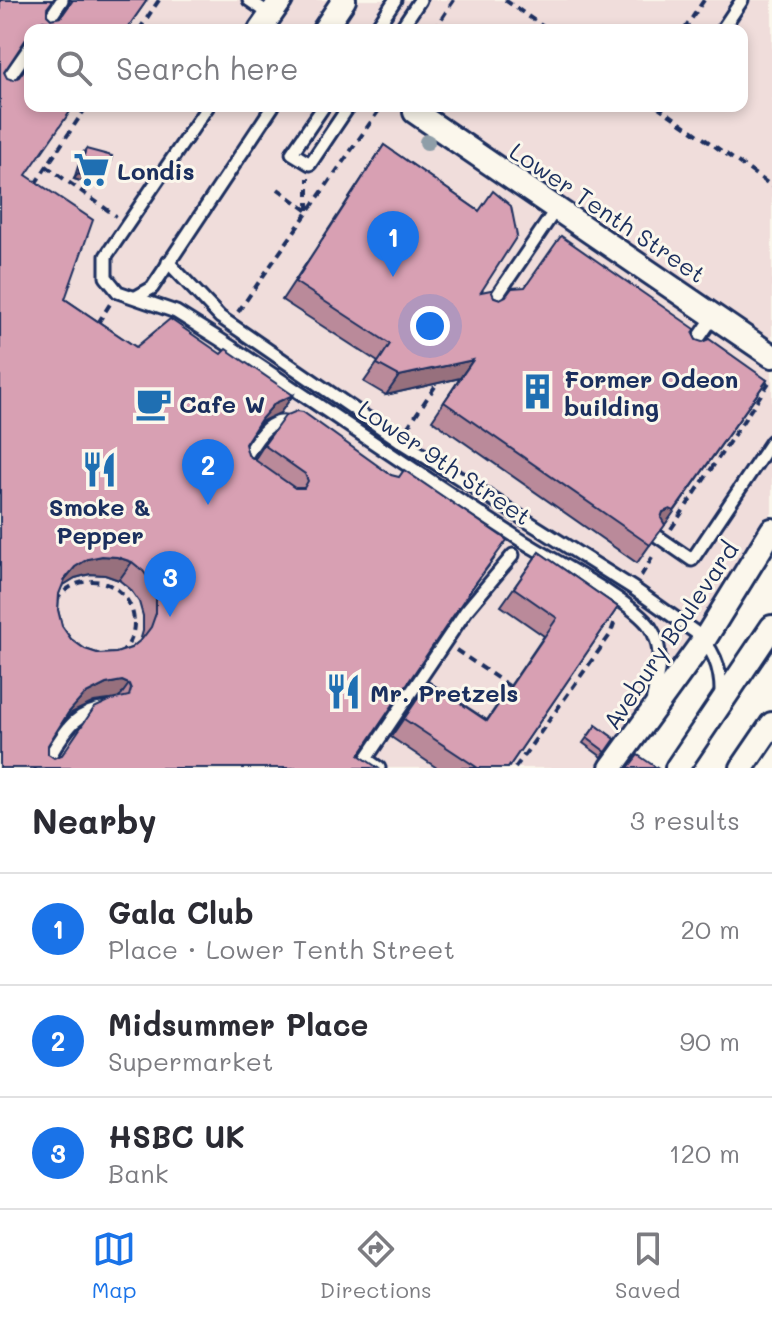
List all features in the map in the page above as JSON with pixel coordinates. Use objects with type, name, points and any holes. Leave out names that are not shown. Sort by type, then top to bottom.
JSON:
[{"type":"street","points":[[328,24],[344,0]]},
{"type":"street","name":"Lower Tenth Street","points":[[414,112],[772,356]]},
{"type":"street","name":"Avebury Boulevard","points":[[611,768],[704,640],[772,530]]},
{"type":"street","points":[[677,768],[772,627]]},
{"type":"street","points":[[742,768],[772,724]]},
{"type":"lane","points":[[46,24],[62,0]]},
{"type":"lane","points":[[249,0],[271,15]]},
{"type":"lane","points":[[379,24],[395,0]]},
{"type":"lane","points":[[404,24],[420,0]]},
{"type":"lane","points":[[726,24],[742,0]]},
{"type":"lane","points":[[0,90],[24,56]]},
{"type":"lane","points":[[118,292],[106,277],[106,256],[204,112]]},
{"type":"lane","points":[[136,297],[152,288],[269,112]]},
{"type":"lane","points":[[320,112],[292,153],[310,164],[345,112]]},
{"type":"lane","points":[[487,309],[556,209]]},
{"type":"lane","name":"Lower 9th Street","points":[[168,262],[220,317],[399,440],[633,588],[704,640]]},
{"type":"lane","name":"Lower 9th Street","points":[[118,292],[176,312],[622,603],[647,624],[657,639],[660,655],[651,711]]},
{"type":"lane","points":[[689,352],[714,316]]},
{"type":"lane","points":[[253,475],[240,466],[265,428],[285,420],[293,422],[305,432]]},
{"type":"lane","points":[[660,538],[692,560],[772,441]]},
{"type":"lane","points":[[379,768],[366,759],[466,611],[513,555]]},
{"type":"lane","points":[[704,640],[718,664],[722,679],[721,702]]},
{"type":"lane","points":[[42,768],[78,716],[93,709],[110,708]]},
{"type":"path","points":[[143,24],[159,0]]},
{"type":"path","points":[[438,24],[454,0]]},
{"type":"path","points":[[505,0],[539,24]]},
{"type":"path","points":[[688,24],[704,0]]},
{"type":"path","points":[[31,189],[83,112]]},
{"type":"path","points":[[230,324],[378,112]]},
{"type":"path","points":[[666,112],[772,186]]},
{"type":"path","points":[[308,211],[310,164]]},
{"type":"path","points":[[46,166],[128,224]]},
{"type":"path","points":[[278,189],[308,211]]},
{"type":"path","points":[[94,328],[118,292]]},
{"type":"path","points":[[399,440],[443,376]]},
{"type":"path","points":[[633,588],[660,538],[772,378]]},
{"type":"path","points":[[96,581],[122,593],[134,619],[133,634],[117,658],[90,666],[77,663],[57,648],[51,636],[51,610],[57,598],[68,588],[81,582],[96,581]]},
{"type":"path","points":[[515,768],[610,635]]},
{"type":"path","points":[[446,642],[517,692]]},
{"type":"path","points":[[541,708],[553,716]]},
{"type":"shaded area","points":[[0,0],[772,0],[772,513],[600,768],[0,768]]},
{"type":"building","points":[[0,0],[53,0],[47,8],[51,19],[61,17],[73,0],[147,0],[130,24],[49,24],[43,20],[24,24],[24,42],[4,72],[7,78],[13,80],[24,70],[24,112],[70,112],[26,175],[93,220],[65,299],[136,347],[170,319],[221,354],[226,349],[293,395],[275,403],[245,444],[248,455],[295,488],[304,488],[308,481],[305,474],[264,445],[285,416],[297,411],[303,412],[391,475],[399,477],[404,470],[507,540],[359,755],[378,768],[0,768]],"holes":[[[117,557],[132,562],[152,583],[156,613],[151,627],[131,648],[100,654],[85,649],[71,639],[62,626],[58,610],[59,594],[65,579],[75,567],[88,559]],[[122,681],[129,684],[129,696],[94,708],[62,755],[54,758],[48,754],[48,745],[68,713],[84,695],[106,684]]]},
{"type":"building","points":[[384,145],[479,211],[493,191],[511,206],[517,236],[481,292],[491,290],[494,297],[500,299],[512,288],[525,287],[561,236],[695,329],[693,334],[696,340],[702,342],[709,339],[767,380],[674,511],[663,512],[661,518],[665,525],[650,545],[444,402],[473,360],[399,376],[377,364],[390,344],[295,282]]},
{"type":"building","name":"Londis","points":[[86,149],[112,156],[104,182],[78,174]]},
{"type":"building","points":[[539,552],[618,607],[508,768],[478,768],[404,719],[429,682],[487,721],[557,618],[514,588]]},
{"type":"building","points":[[596,725],[615,739],[606,752],[587,738]]},
{"type":"building","points":[[638,755],[657,768],[628,768]]},
{"type":"place","name":"Londis","points":[[91,170]]},
{"type":"place","name":"Gala Club","points":[[393,277]]},
{"type":"place","name":"Former Odeon building","points":[[538,392]]},
{"type":"place","name":"Cafe W","points":[[153,403]]},
{"type":"place","name":"Smoke & Pepper","points":[[100,469]]},
{"type":"place","name":"Midsummer Place","points":[[208,505]]},
{"type":"place","name":"HSBC UK","points":[[170,617]]},
{"type":"place","name":"Mr. Pretzels","points":[[344,692]]}]
